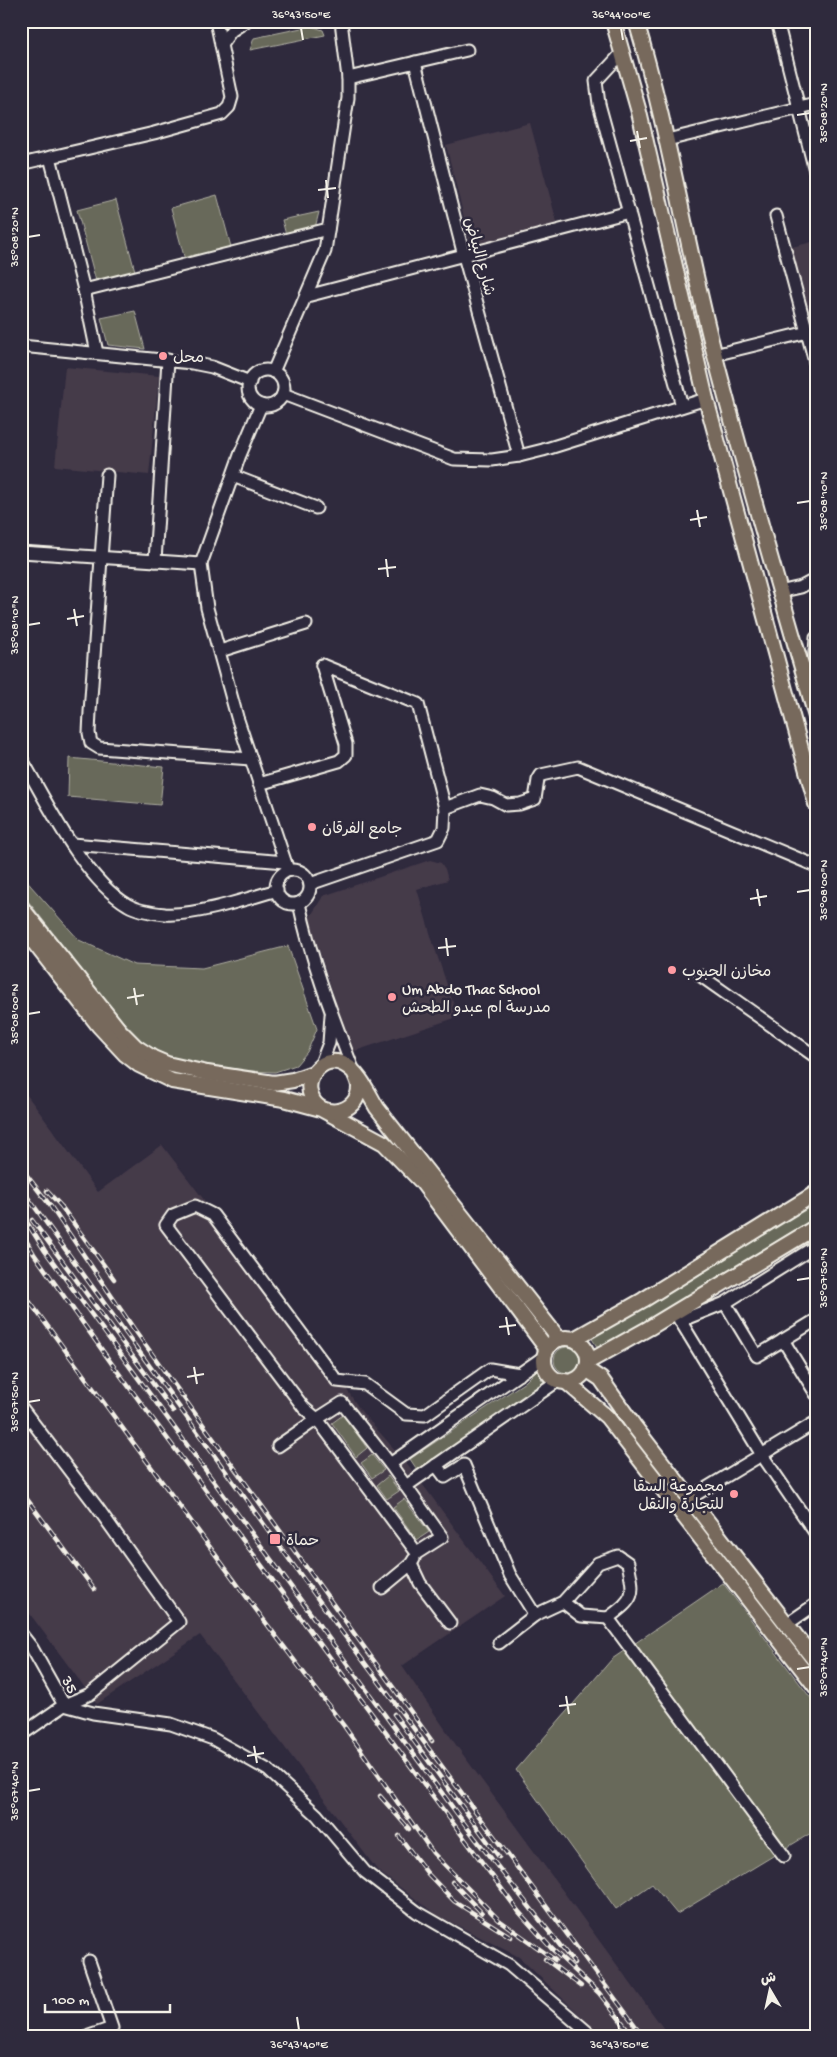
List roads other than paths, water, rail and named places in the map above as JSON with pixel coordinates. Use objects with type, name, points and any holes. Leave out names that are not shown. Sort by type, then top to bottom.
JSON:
[{"type":"main road","points":[[613,21],[639,112],[706,399],[816,804]]},
{"type":"main road","points":[[636,21],[667,140],[714,355],[779,592],[814,711]]},
{"type":"main road","points":[[21,907],[120,1031],[136,1047],[153,1058],[167,1064],[207,1073],[274,1083],[292,1080],[327,1063],[339,1062],[346,1065],[354,1072],[377,1108],[559,1339]]},
{"type":"main road","points":[[21,926],[99,1026],[125,1054],[139,1065],[172,1081],[284,1099],[333,1112],[343,1110],[352,1104],[358,1094],[359,1085],[354,1072]]},
{"type":"main road","points":[[316,1069],[309,1082],[308,1091],[312,1101],[321,1109],[384,1143],[422,1182],[546,1352],[546,1368],[554,1378],[562,1381],[594,1404],[607,1417],[816,1687]]},
{"type":"main road","points":[[546,1352],[559,1339],[574,1339],[643,1300],[816,1192]]},
{"type":"main road","points":[[562,1381],[578,1378],[587,1366],[610,1351],[678,1316],[816,1227]]},
{"type":"main road","points":[[574,1339],[585,1348],[587,1366],[601,1379],[634,1426],[816,1662]]},
{"type":"main road","points":[[601,1379],[610,1351]]},
{"type":"street","points":[[21,164],[222,114],[229,107],[232,97],[216,21]]},
{"type":"street","points":[[222,45],[231,31],[246,21]]},
{"type":"street","points":[[273,372],[325,251],[348,98],[348,78],[341,21]]},
{"type":"street","points":[[777,21],[816,175]]},
{"type":"street","points":[[348,78],[467,50]]},
{"type":"street","points":[[622,53],[596,81],[599,104],[682,406]]},
{"type":"street","name":"شارع البياض","points":[[415,62],[464,256],[520,456]]},
{"type":"street","points":[[667,140],[816,104]]},
{"type":"street","points":[[50,157],[84,290],[97,352]]},
{"type":"street","points":[[307,296],[629,212]]},
{"type":"street","points":[[776,216],[811,331],[816,366]]},
{"type":"street","points":[[84,290],[328,229]]},
{"type":"street","points":[[714,355],[811,331]]},
{"type":"street","points":[[21,346],[168,360],[212,367],[250,382]]},
{"type":"street","points":[[155,561],[168,360]]},
{"type":"street","points":[[273,372],[282,382],[283,394],[276,403],[270,406],[261,405],[250,397],[248,387],[258,373],[273,372]]},
{"type":"street","points":[[283,394],[454,459],[492,460],[520,456],[587,437],[706,399]]},
{"type":"street","points":[[261,405],[201,564],[207,608],[237,717],[287,866]]},
{"type":"street","points":[[107,475],[89,733],[91,743],[99,748],[251,759]]},
{"type":"street","points":[[233,476],[316,508]]},
{"type":"street","points":[[21,552],[201,564]]},
{"type":"street","points":[[779,592],[801,587],[816,578]]},
{"type":"street","points":[[220,651],[306,624]]},
{"type":"street","points":[[814,711],[816,638]]},
{"type":"street","points":[[259,784],[339,760],[346,754],[346,744],[322,665],[418,704],[445,808],[444,828],[438,840],[310,884]]},
{"type":"street","points":[[21,758],[72,844],[102,886],[129,906],[165,914],[192,911],[243,900],[277,890]]},
{"type":"street","points":[[445,808],[480,795],[493,798],[506,805],[520,804],[535,799],[538,780],[542,775],[578,767],[816,866]]},
{"type":"street","points":[[72,844],[287,866],[302,872],[307,876],[310,884],[307,897],[299,903],[293,904],[284,901],[277,890],[280,877],[287,866]]},
{"type":"street","points":[[299,903],[303,922],[331,1011],[354,1072]]},
{"type":"street","points":[[701,976],[816,1057]]},
{"type":"street","points":[[316,1069],[329,1044],[331,1011]]},
{"type":"street","points":[[417,1554],[317,1419],[304,1408],[166,1225],[173,1215],[195,1206],[213,1215],[337,1381],[365,1384],[406,1414],[425,1415],[490,1369],[520,1374]]},
{"type":"street","points":[[816,1246],[725,1303],[678,1316],[762,1455],[816,1534]]},
{"type":"street","points":[[725,1303],[757,1356],[816,1320]]},
{"type":"street","points":[[783,1340],[816,1394]]},
{"type":"street","points":[[390,1464],[520,1374],[546,1352]]},
{"type":"street","points":[[406,1486],[562,1381]]},
{"type":"street","points":[[278,1446],[342,1403],[390,1464],[442,1537],[417,1554],[412,1564],[382,1588]]},
{"type":"street","points":[[21,1407],[97,1507],[179,1622],[90,1694],[64,1705]]},
{"type":"street","points":[[690,1498],[816,1422]]},
{"type":"street","points":[[436,1465],[445,1477],[464,1465],[510,1575],[535,1615]]},
{"type":"street","points":[[499,1643],[535,1615],[562,1602],[598,1563],[618,1556],[628,1564],[633,1587],[629,1602],[608,1618],[581,1616],[562,1602]]},
{"type":"street","points":[[412,1564],[420,1583],[450,1623]]},
{"type":"street","points":[[787,1624],[816,1604]]},
{"type":"street","points":[[608,1618],[784,1856]]},
{"type":"street","name":"35","points":[[21,1634],[32,1648],[64,1705],[21,1735]]},
{"type":"street","points":[[64,1705],[93,1713],[171,1724],[212,1739],[268,1770],[317,1815],[364,1872],[417,1912],[508,1965],[592,2036]]},
{"type":"street","points":[[89,1961],[112,2028],[90,2036]]},
{"type":"railway","points":[[21,1168],[49,1204],[134,1329],[432,1741]]},
{"type":"railway","points":[[21,1188],[341,1631],[643,2036]]},
{"type":"railway","points":[[47,1191],[61,1206],[114,1279]]},
{"type":"railway","points":[[21,1213],[45,1251],[475,1838],[574,1963]]},
{"type":"railway","points":[[32,1220],[173,1411]]},
{"type":"railway","points":[[21,1232],[34,1254],[112,1364],[519,1912],[552,1949],[599,1993],[633,2036]]},
{"type":"railway","points":[[21,1290],[344,1726],[433,1853],[499,1920],[555,1960]]},
{"type":"railway","points":[[21,1491],[94,1589]]},
{"type":"railway","points":[[394,1714],[499,1857]]},
{"type":"railway","points":[[380,1796],[409,1829]]},
{"type":"railway","points":[[399,1836],[428,1874],[454,1901],[511,1937]]},
{"type":"railway","points":[[452,1882],[482,1913]]},
{"type":"railway","points":[[545,1959],[581,1986]]},
{"type":"place","name":"محل","points":[[163,356]]},
{"type":"place","name":"جامع الفرقان","points":[[312,827]]},
{"type":"place","name":"مخازن الحبوب","points":[[672,970]]},
{"type":"place","name":"Um Abdo Thac School مدرسة ام عبدو الطحش","points":[[392,997]]},
{"type":"place","name":"مجموعة السقا للتجارة والنقل","points":[[734,1494]]},
{"type":"place","name":"حماة","points":[[275,1539]]}]
